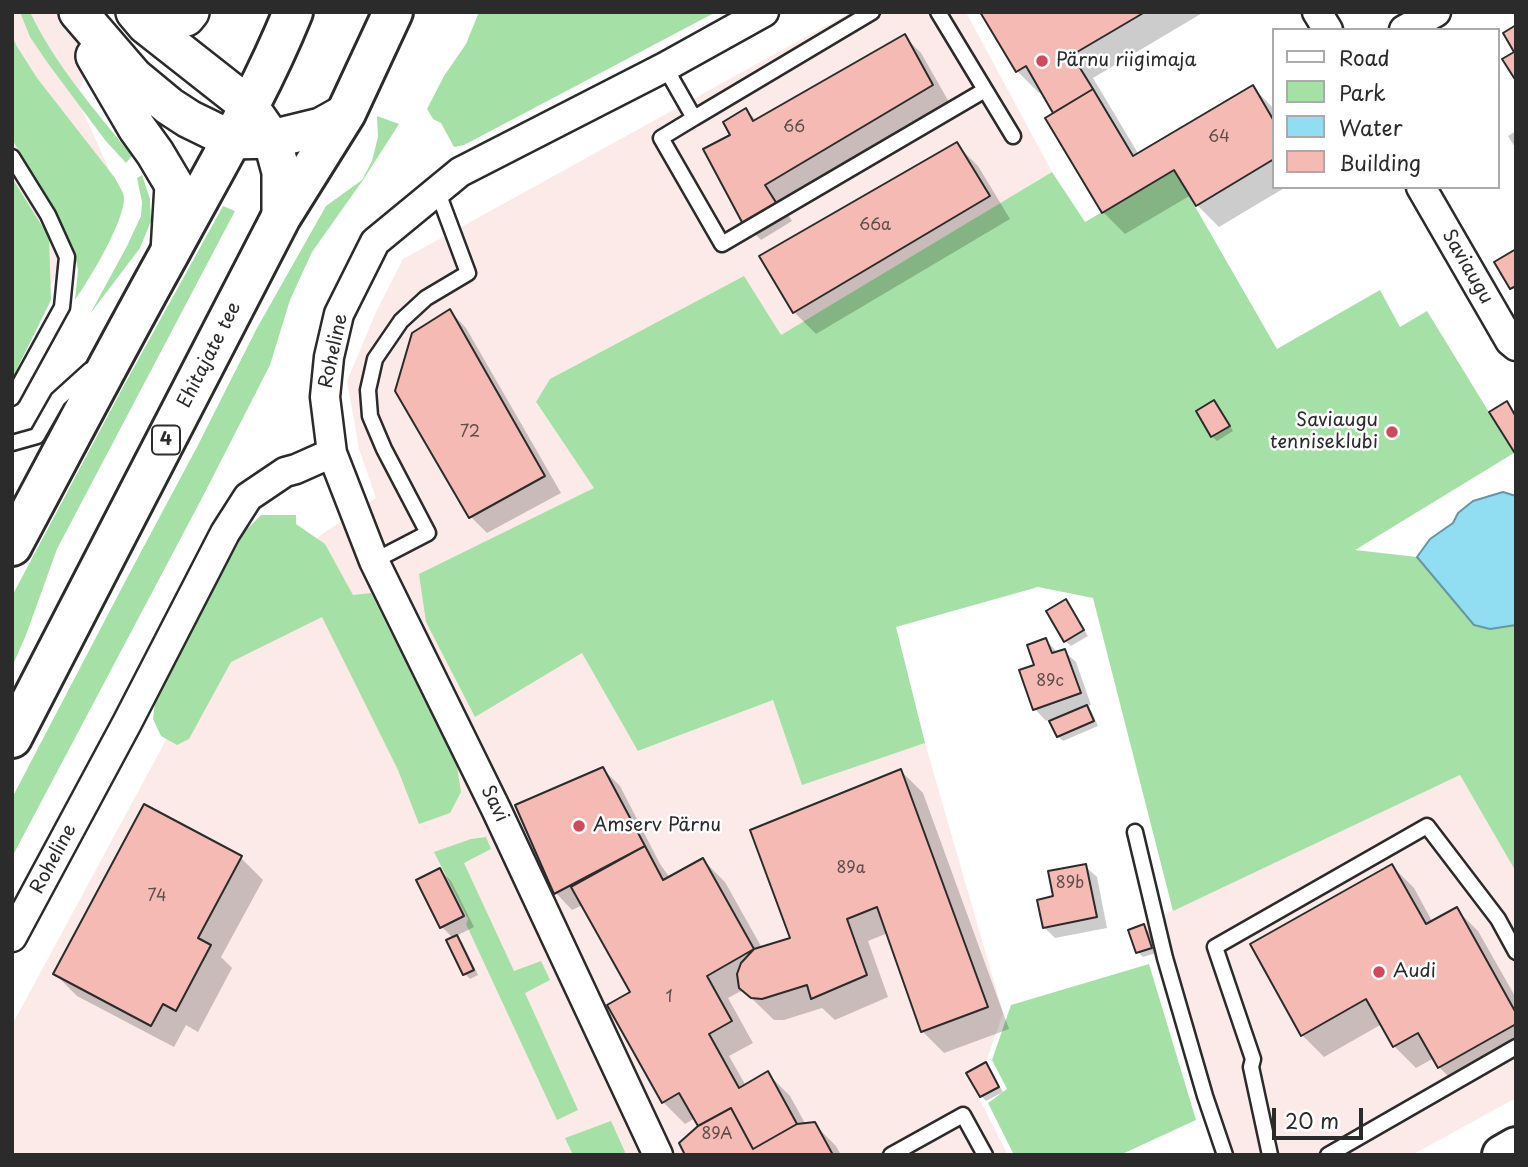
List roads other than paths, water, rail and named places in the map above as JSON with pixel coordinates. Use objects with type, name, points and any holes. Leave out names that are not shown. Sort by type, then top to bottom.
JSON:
[{"type":"main road","points":[[12,546],[232,141],[275,57],[293,12]]},
{"type":"main road","name":"Ehitajate tee","points":[[12,738],[281,217],[346,113],[393,12]]},
{"type":"main road","points":[[1502,1155],[1516,1147]]},
{"type":"street","points":[[70,12],[137,128],[174,185],[170,251]]},
{"type":"street","points":[[78,12],[134,77],[169,106],[232,141],[272,139],[320,127],[346,113]]},
{"type":"street","points":[[140,18],[186,18],[190,12]]},
{"type":"street","name":"Roheline","points":[[12,937],[225,533],[248,498],[285,472],[332,453],[325,397],[329,356],[340,314],[374,242],[460,172],[665,67],[764,12]]},
{"type":"street","points":[[1317,12],[1327,28]]},
{"type":"street","points":[[1408,28],[1436,12]]},
{"type":"street","points":[[140,18],[249,106],[272,139],[281,172],[281,217]]},
{"type":"street","name":"Saviaugu","points":[[1422,189],[1514,341]]},
{"type":"street","name":"Savi","points":[[332,453],[374,561],[496,809],[659,1155]]},
{"type":"lane","points":[[872,12],[661,138],[722,244],[985,90]]},
{"type":"lane","points":[[938,12],[1013,136]]},
{"type":"lane","points":[[665,67],[694,118]]},
{"type":"lane","points":[[12,157],[48,215],[67,257],[62,307],[12,398]]},
{"type":"lane","points":[[374,561],[428,533],[384,449],[370,416],[368,390],[375,359],[401,321],[426,298],[468,273],[437,190]]},
{"type":"lane","points":[[12,443],[37,436],[58,399],[120,344]]},
{"type":"lane","points":[[1270,1155],[1251,1067],[1253,1059],[1215,947],[1427,826],[1498,919],[1516,952]]},
{"type":"lane","points":[[1135,832],[1165,958],[1225,1155]]},
{"type":"lane","points":[[1328,1155],[1516,1047]]},
{"type":"lane","points":[[891,1155],[963,1115],[985,1155]]},
{"type":"water","points":[[1503,492],[1516,496],[1516,625],[1490,629],[1474,625],[1417,557],[1430,539],[1453,523],[1458,513],[1473,501]]},
{"type":"place","name":"Pärnu riigimaja","points":[[1042,61]]},
{"type":"place","name":"Saviaugu tenniseklubi","points":[[1392,432]]},
{"type":"place","name":"Amserv Pärnu","points":[[579,826]]},
{"type":"place","name":"Audi","points":[[1379,972]]}]
